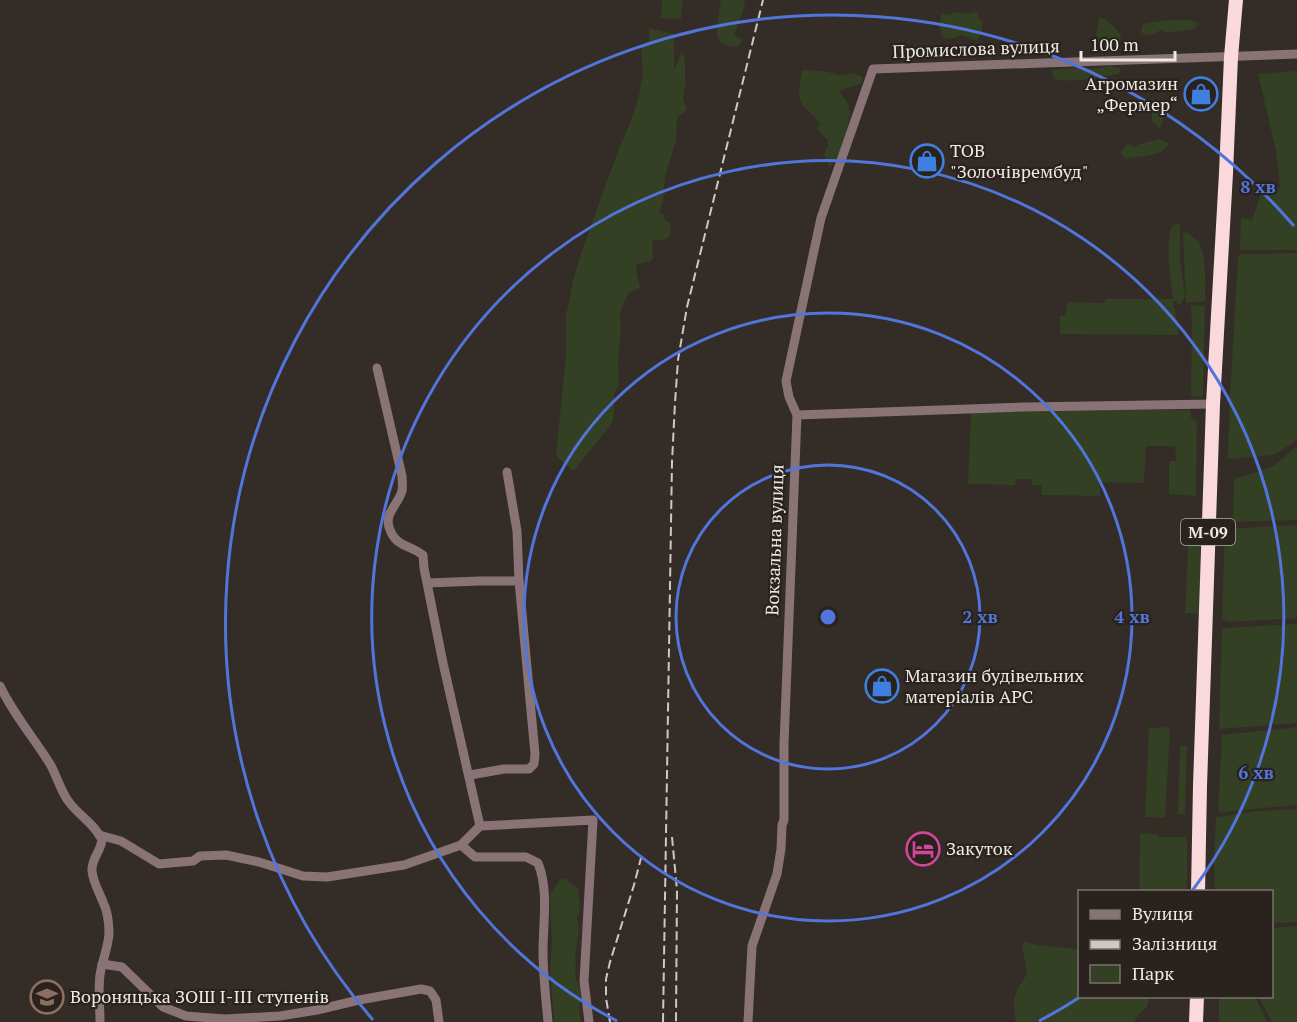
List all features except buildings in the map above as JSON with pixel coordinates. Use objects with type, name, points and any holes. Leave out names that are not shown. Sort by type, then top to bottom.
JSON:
[{"type":"highway","name":"М-09","points":[[1198,890],[1213,404],[1236,0]]},
{"type":"highway","points":[[1196,1022],[1197,998]]},
{"type":"street","name":"Промислова вулиця","points":[[873,69],[1297,54]]},
{"type":"street","name":"Вокзальна вулиця","points":[[748,1022],[752,946],[777,874],[784,820],[784,744],[796,415],[786,381],[821,218],[873,69]]},
{"type":"street","points":[[377,368],[402,476],[402,490],[390,511],[388,525],[391,534],[396,539],[423,555],[443,663],[480,826]]},
{"type":"street","points":[[796,415],[1026,407],[1213,404]]},
{"type":"street","points":[[470,775],[504,769],[529,769],[534,764],[517,531],[507,472]]},
{"type":"street","points":[[428,583],[519,581]]},
{"type":"street","points":[[0,686],[54,771],[66,798],[99,835],[102,844],[93,862],[92,870],[109,922],[109,938],[99,981],[100,1022]]},
{"type":"street","points":[[99,835],[121,841],[159,864],[193,861],[200,856],[226,855],[259,862],[303,876],[327,877],[404,864],[461,845],[480,826],[593,820],[584,981],[589,1022]]},
{"type":"street","points":[[461,845],[475,857],[525,857],[537,863],[542,873],[544,885],[543,952],[548,1022]]},
{"type":"street","points":[[102,964],[122,967],[163,1007],[186,1016],[225,1019],[280,1016],[421,989],[430,991],[436,1000],[439,1022]]},
{"type":"green space","points":[[662,0],[683,0],[681,19],[661,18]]},
{"type":"green space","points":[[721,0],[745,0],[734,35],[742,42],[737,47],[725,44],[717,36]]},
{"type":"green space","points":[[954,12],[978,13],[982,25],[977,41],[962,35],[944,39],[940,26],[942,13],[947,15]]},
{"type":"green space","points":[[1099,18],[1109,22],[1121,35],[1120,42],[1104,52],[1097,53],[1093,52]]},
{"type":"green space","points":[[1167,20],[1192,20],[1197,23],[1195,29],[1167,33],[1161,30],[1144,35],[1141,31],[1143,24]]},
{"type":"green space","points":[[649,28],[674,34],[674,70],[683,53],[685,61],[686,82],[683,100],[687,107],[677,119],[676,141],[665,176],[663,201],[659,213],[663,214],[671,228],[668,238],[654,239],[652,259],[637,264],[636,271],[640,288],[628,293],[620,313],[619,378],[614,393],[612,423],[573,470],[556,455],[566,355],[566,315],[581,253],[639,95],[643,72],[641,52],[646,42],[649,44]]},
{"type":"green space","points":[[1110,66],[1120,68],[1119,74],[1062,80],[1054,79],[1052,71],[1055,69]]},
{"type":"green space","points":[[802,70],[840,75],[853,73],[863,77],[862,83],[839,91],[849,105],[850,115],[844,144],[837,159],[829,167],[824,154],[828,140],[817,130],[820,124],[800,101]]},
{"type":"green space","points":[[1297,71],[1297,250],[1240,250],[1241,218],[1252,220],[1261,194],[1280,187],[1276,151],[1258,74]]},
{"type":"green space","points":[[1157,101],[1163,101],[1165,108],[1162,125],[1159,128],[1152,121],[1151,105]]},
{"type":"green space","points":[[1160,139],[1169,144],[1155,154],[1126,159],[1121,154],[1127,144],[1134,147]]},
{"type":"green space","points":[[1180,224],[1180,260],[1185,296],[1180,305],[1173,300],[1179,335],[1060,334],[1060,316],[1065,316],[1068,302],[1104,303],[1106,299],[1173,299],[1169,239],[1173,225]]},
{"type":"green space","points":[[1188,233],[1196,239],[1202,249],[1205,301],[1186,303],[1183,234]]},
{"type":"green space","points":[[1297,253],[1297,440],[1274,455],[1228,459],[1238,257],[1242,254]]},
{"type":"green space","points":[[1191,305],[1205,306],[1203,397],[1191,396]]},
{"type":"green space","points":[[1190,410],[1191,418],[1197,421],[1196,496],[1169,494],[1169,461],[1176,461],[1175,446],[1146,446],[1144,483],[1100,482],[1100,496],[1042,495],[1042,485],[1032,485],[1031,479],[1016,479],[1015,485],[968,484],[971,413]]},
{"type":"green space","points":[[1297,446],[1297,520],[1233,522],[1234,479],[1272,467]]},
{"type":"green space","points":[[1297,525],[1297,618],[1231,622],[1222,620],[1225,529]]},
{"type":"green space","points":[[1199,538],[1201,546],[1199,614],[1185,613],[1188,547],[1191,539]]},
{"type":"green space","points":[[1297,624],[1297,723],[1219,729],[1222,628]]},
{"type":"green space","points":[[1170,727],[1165,818],[1145,817],[1149,728]]},
{"type":"green space","points":[[1297,727],[1297,805],[1222,812],[1218,810],[1222,735]]},
{"type":"green space","points":[[1180,746],[1187,746],[1185,815],[1178,814]]},
{"type":"green space","points":[[1297,809],[1297,922],[1273,923],[1273,890],[1215,890],[1216,817]]},
{"type":"green space","points":[[1140,833],[1157,834],[1157,837],[1187,837],[1187,890],[1139,890]]},
{"type":"green space","points":[[561,879],[565,879],[578,889],[580,907],[577,920],[579,929],[575,976],[581,989],[579,1010],[581,1022],[554,1022],[550,971],[552,943],[550,895]]},
{"type":"green space","points":[[1297,926],[1297,1022],[1272,1022],[1260,998],[1273,998],[1273,928]]},
{"type":"green space","points":[[1025,941],[1036,945],[1078,949],[1078,998],[1149,998],[1147,1007],[1134,1022],[1016,1022],[1015,996],[1027,974],[1022,945]]},
{"type":"green space","points":[[1219,998],[1255,998],[1267,1022],[1219,1022]]},
{"type":"railway","points":[[663,1022],[672,462],[678,360],[687,307],[763,0]]},
{"type":"railway","points":[[672,837],[677,890],[676,1022]]},
{"type":"railway","points":[[610,1022],[606,979],[642,854]]},
{"type":"place","name":"Агромазин „Фермер“","points":[[1201,94]]},
{"type":"place","name":"ТОВ \"Золочіврембуд\"","points":[[927,161]]},
{"type":"place","name":"Магазин будівельних матеріалів APC","points":[[882,686]]},
{"type":"place","name":"Закуток","points":[[923,849]]},
{"type":"place","name":"Вороняцька ЗОШ І-ІІІ ступенів","points":[[47,997]]}]
